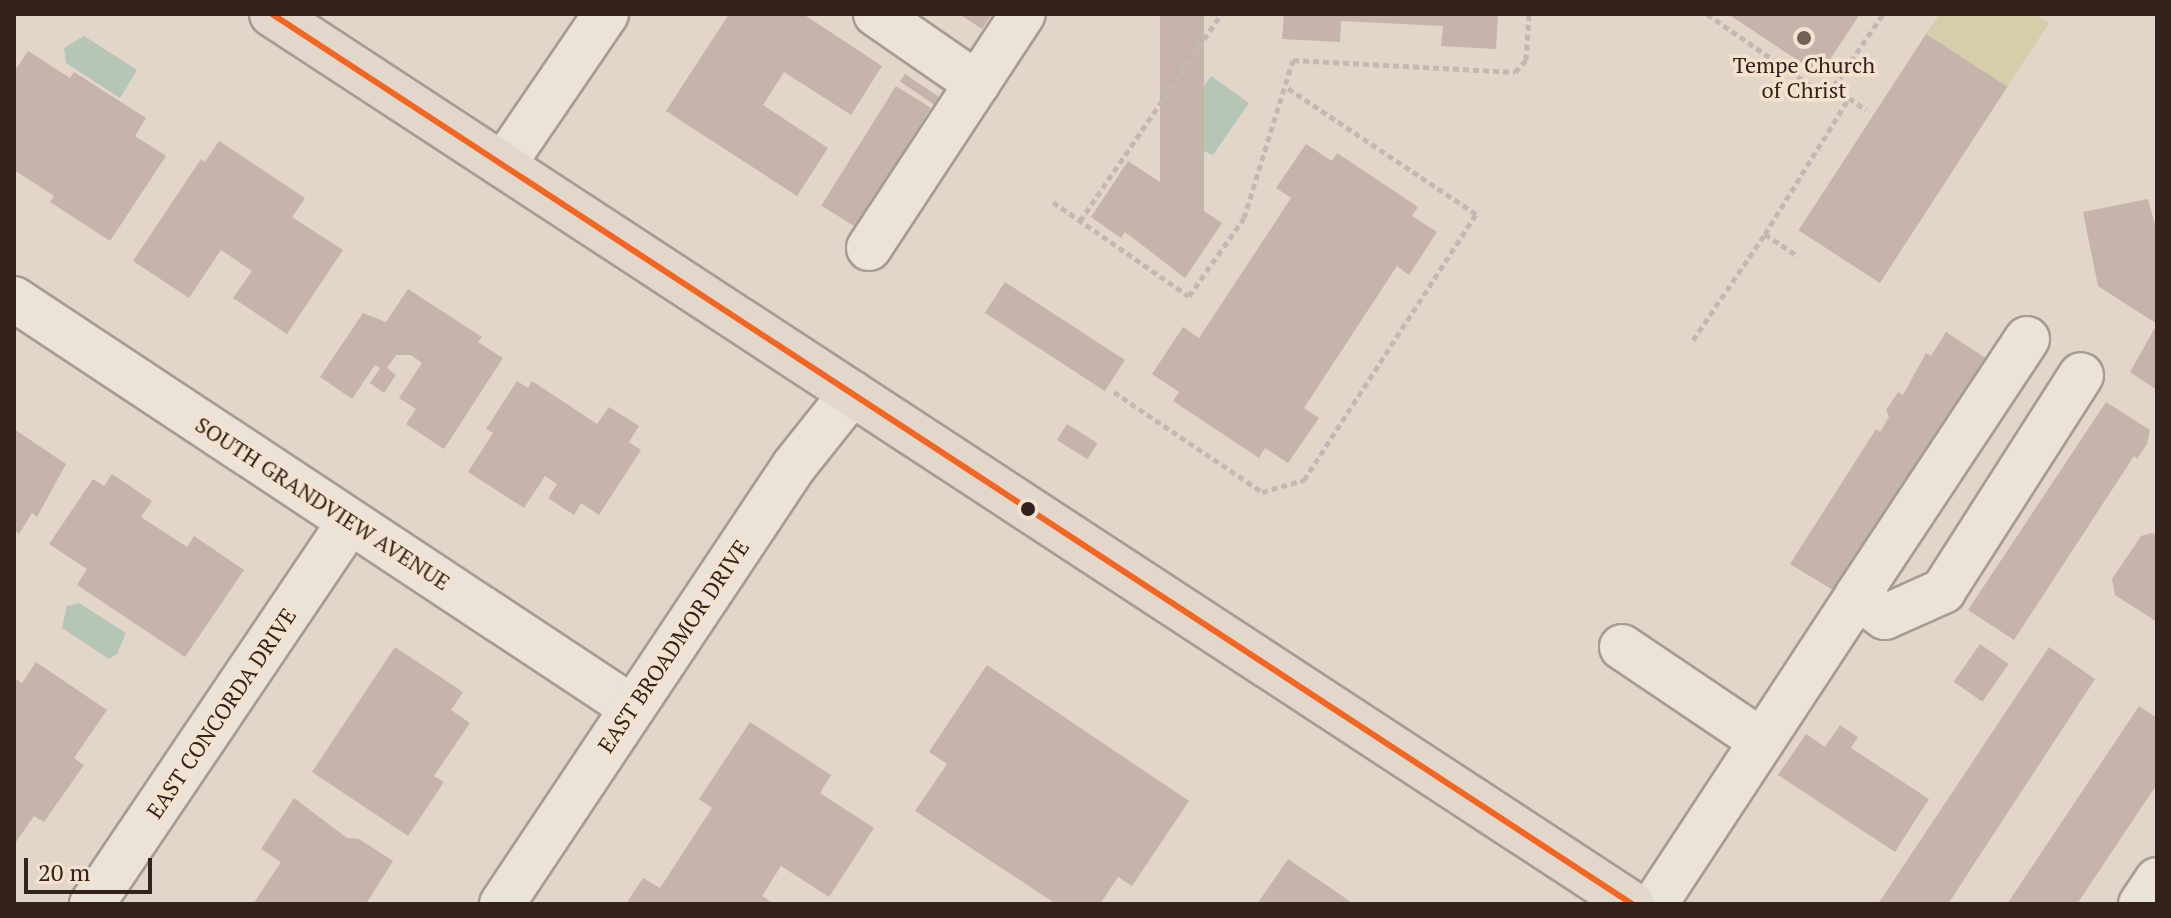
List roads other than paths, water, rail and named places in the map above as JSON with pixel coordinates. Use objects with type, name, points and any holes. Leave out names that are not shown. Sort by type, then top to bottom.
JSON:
[{"type":"main road","points":[[272,14],[1632,904]]},
{"type":"street","points":[[503,165],[606,14]]},
{"type":"street","points":[[876,14],[977,84]]},
{"type":"street","points":[[869,248],[1023,14]]},
{"type":"street","name":"SOUTH GRANDVIEW AVENUE","points":[[14,299],[631,707]]},
{"type":"street","points":[[1655,904],[1760,740],[2027,339]]},
{"type":"street","points":[[1857,596],[1885,617],[1943,591],[2081,375]]},
{"type":"street","name":"EAST BROADMOR DRIVE","points":[[502,904],[794,466],[852,393]]},
{"type":"street","name":"EAST CONCORDA DRIVE","points":[[92,904],[350,522]]},
{"type":"street","points":[[1622,647],[1760,740]]},
{"type":"street","points":[[2141,904],[2157,880]]},
{"type":"place","name":"Tempe Church of Christ","points":[[1804,38]]}]
